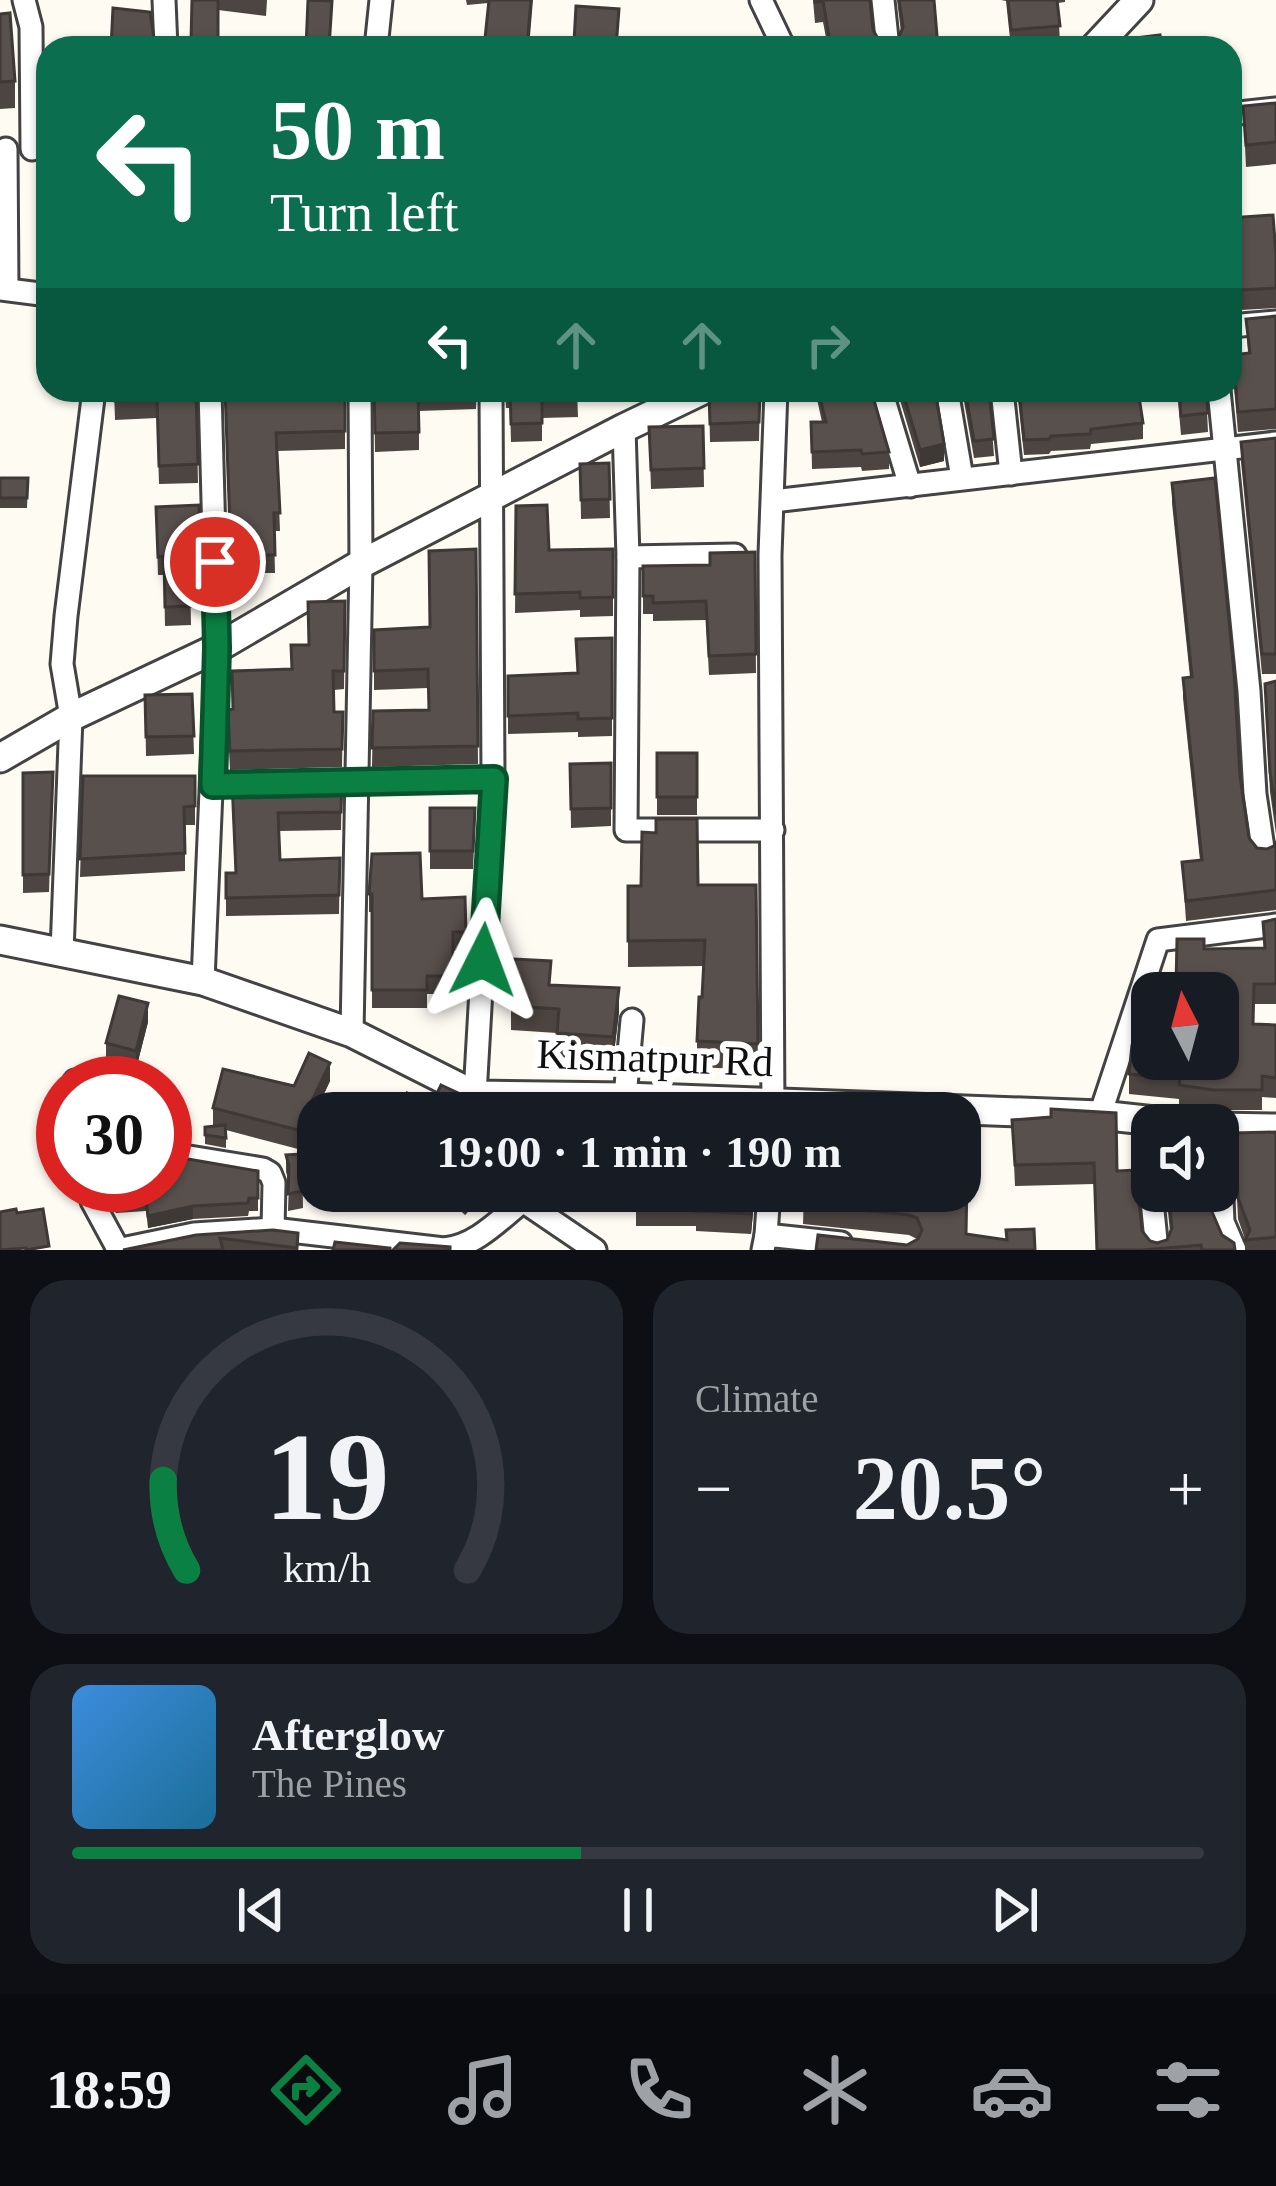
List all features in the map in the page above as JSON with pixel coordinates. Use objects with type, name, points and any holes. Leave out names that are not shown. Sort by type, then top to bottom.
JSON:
[{"type":"street","points":[[24,0],[36,95]]},
{"type":"street","points":[[164,0],[166,36]]},
{"type":"street","points":[[378,36],[382,0]]},
{"type":"street","points":[[761,0],[778,36]]},
{"type":"street","points":[[883,0],[887,36]]},
{"type":"street","points":[[1105,36],[1139,0]]},
{"type":"street","points":[[1242,113],[1276,109]]},
{"type":"street","points":[[36,149],[3,149],[4,289],[36,293]]},
{"type":"street","points":[[1242,325],[1276,322]]},
{"type":"street","points":[[62,952],[70,717],[62,664],[93,402]]},
{"type":"street","points":[[203,981],[224,785],[210,402]]},
{"type":"street","points":[[352,1033],[360,402]]},
{"type":"street","points":[[480,1092],[494,779],[491,402]]},
{"type":"street","points":[[0,758],[70,717],[217,648],[361,564],[679,402]]},
{"type":"street","points":[[774,1092],[770,555],[776,402]]},
{"type":"street","points":[[885,402],[910,486]]},
{"type":"street","points":[[948,402],[962,478]]},
{"type":"street","points":[[1003,402],[1011,474]]},
{"type":"street","points":[[1220,402],[1249,691],[1265,793],[1264,855]]},
{"type":"street","points":[[624,428],[626,830],[773,830]]},
{"type":"street","points":[[773,501],[1276,443]]},
{"type":"street","points":[[628,556],[770,555]]},
{"type":"street","points":[[1249,691],[1276,687]]},
{"type":"street","points":[[317,783],[494,779]]},
{"type":"street","points":[[1100,1115],[1158,940],[1276,925]]},
{"type":"street","name":"Kismatpur Rd","points":[[0,940],[203,981],[352,1033],[458,1092]]},
{"type":"street","points":[[625,1092],[632,1020]]},
{"type":"street","name":"Kismatpur Rd","points":[[981,1112],[1131,1119]]},
{"type":"street","points":[[1239,1127],[1276,1128]]},
{"type":"street","points":[[192,1157],[270,1173],[273,1229]]},
{"type":"street","points":[[98,1212],[117,1250],[194,1234],[273,1229],[456,1248],[470,1242],[503,1212]]},
{"type":"street","points":[[543,1212],[595,1250]]},
{"type":"street","points":[[767,1212],[763,1246],[860,1245]]},
{"type":"street","points":[[1153,1212],[1157,1250]]},
{"type":"street","points":[[1222,1212],[1235,1250]]},
{"type":"building","points":[[192,0],[218,0],[218,36],[191,36]]},
{"type":"building","points":[[308,0],[332,1],[330,36],[306,36]]},
{"type":"building","points":[[489,0],[531,0],[528,36],[485,36]]},
{"type":"building","points":[[815,0],[870,0],[876,36],[829,36],[823,1]]},
{"type":"building","points":[[899,0],[934,0],[937,36],[899,36],[903,27]]},
{"type":"building","points":[[1008,0],[1057,0],[1060,26],[1011,30]]},
{"type":"building","points":[[576,6],[619,9],[617,36],[574,36]]},
{"type":"building","points":[[113,8],[150,12],[154,36],[112,36]]},
{"type":"building","points":[[10,13],[15,81],[0,82],[0,14]]},
{"type":"building","points":[[1276,103],[1276,142],[1246,145],[1243,106]]},
{"type":"building","points":[[1273,215],[1276,288],[1242,290],[1242,217]]},
{"type":"building","points":[[1276,316],[1276,409],[1238,412],[1242,354],[1250,353],[1246,319]]},
{"type":"building","points":[[157,402],[196,402],[198,464],[159,466]]},
{"type":"building","points":[[225,402],[345,402],[345,431],[276,433],[280,513],[274,513],[275,555],[231,555]]},
{"type":"building","points":[[374,402],[418,402],[419,432],[375,433]]},
{"type":"building","points":[[510,402],[542,402],[542,423],[511,424]]},
{"type":"building","points":[[709,402],[760,402],[759,422],[710,424]]},
{"type":"building","points":[[821,402],[874,402],[889,452],[812,452],[811,422],[826,422]]},
{"type":"building","points":[[906,402],[937,402],[944,444],[920,450]]},
{"type":"building","points":[[967,402],[990,402],[994,439],[974,441]]},
{"type":"building","points":[[1020,402],[1140,402],[1143,423],[1024,440]]},
{"type":"building","points":[[1180,402],[1207,402],[1208,413],[1181,416]]},
{"type":"building","points":[[703,426],[704,468],[651,470],[649,427]]},
{"type":"building","points":[[1276,438],[1276,654],[1262,654],[1241,442]]},
{"type":"building","points":[[609,463],[610,499],[581,500],[580,464]]},
{"type":"building","points":[[0,478],[28,478],[27,498],[0,498]]},
{"type":"building","points":[[1215,478],[1249,838],[1257,848],[1267,849],[1276,841],[1276,890],[1186,901],[1182,862],[1202,860],[1183,678],[1192,677],[1172,483]]},
{"type":"building","points":[[199,505],[200,555],[190,556],[191,606],[165,607],[156,507]]},
{"type":"building","points":[[547,505],[549,550],[613,549],[613,597],[580,598],[580,592],[515,594],[516,506]]},
{"type":"building","points":[[476,549],[478,746],[372,748],[373,711],[429,710],[428,669],[374,671],[374,630],[430,627],[429,551]]},
{"type":"building","points":[[755,552],[756,654],[709,656],[706,601],[653,603],[653,596],[643,596],[643,566],[710,565],[710,553]]},
{"type":"building","points":[[345,601],[344,671],[333,671],[334,712],[343,712],[342,749],[230,751],[232,671],[292,669],[291,645],[309,645],[308,602]]},
{"type":"building","points":[[612,638],[612,718],[578,719],[578,713],[508,716],[508,676],[578,673],[576,639]]},
{"type":"building","points":[[1276,681],[1276,814],[1265,684]]},
{"type":"building","points":[[192,694],[194,736],[146,737],[145,695]]},
{"type":"building","points":[[657,753],[697,753],[697,797],[657,797]]},
{"type":"building","points":[[611,763],[611,808],[571,809],[570,764]]},
{"type":"building","points":[[53,772],[49,874],[23,875],[23,773]]},
{"type":"building","points":[[83,776],[195,776],[195,806],[184,807],[185,853],[80,859]]},
{"type":"building","points":[[342,779],[341,812],[278,813],[280,860],[340,858],[339,895],[226,898],[226,873],[236,873],[232,781]]},
{"type":"building","points":[[430,808],[475,808],[473,851],[430,851]]},
{"type":"building","points":[[656,819],[697,819],[698,885],[756,885],[758,1044],[697,1041],[705,940],[628,941],[628,886],[641,886],[642,832],[656,833]]},
{"type":"building","points":[[420,853],[422,899],[465,897],[466,932],[453,932],[453,976],[427,976],[427,990],[372,990],[372,854]]},
{"type":"building","points":[[1276,919],[1276,984],[1254,984],[1253,1024],[1276,1025],[1276,1078],[1262,1076],[1262,1090],[1179,1085],[1180,1080],[1239,1080],[1239,972],[1176,972],[1177,939],[1204,939],[1204,949],[1265,948],[1263,922]]},
{"type":"building","points":[[513,959],[551,961],[549,985],[619,988],[613,1037],[557,1033],[559,1009],[511,1006]]},
{"type":"building","points":[[119,996],[148,1003],[136,1051],[106,1043]]},
{"type":"building","points":[[309,1053],[330,1063],[316,1092],[297,1092],[297,1130],[213,1108],[223,1069],[294,1086]]},
{"type":"building","points":[[1051,1109],[1116,1113],[1117,1171],[1131,1170],[1131,1212],[1140,1212],[1142,1231],[1150,1241],[1167,1240],[1170,1212],[1212,1212],[1235,1250],[1202,1250],[1201,1245],[1097,1250],[1094,1163],[1015,1165],[1012,1120],[1051,1117]]},
{"type":"building","points":[[225,1125],[226,1138],[205,1135],[205,1127]]},
{"type":"building","points":[[1276,1132],[1276,1237],[1245,1240],[1250,1230],[1239,1201],[1239,1133]]},
{"type":"building","points":[[297,1154],[297,1192],[288,1194],[289,1166],[286,1155]]},
{"type":"building","points":[[192,1160],[258,1171],[258,1198],[249,1198],[248,1203],[193,1206]]},
{"type":"building","points":[[0,1212],[43,1212],[49,1246],[0,1250]]},
{"type":"building","points":[[880,1212],[966,1212],[966,1234],[1007,1240],[1006,1230],[1034,1229],[1035,1250],[816,1250],[818,1235],[907,1245],[922,1230],[917,1218]]},
{"type":"building","points":[[298,1233],[297,1248],[220,1238],[223,1250],[123,1250],[196,1235]]},
{"type":"building","points":[[335,1242],[390,1248],[390,1250],[333,1250]]},
{"type":"building","points":[[400,1243],[450,1247],[450,1250],[393,1250]]},
{"type":"route","points":[[215,562],[213,785],[494,779],[483,960]]}]
